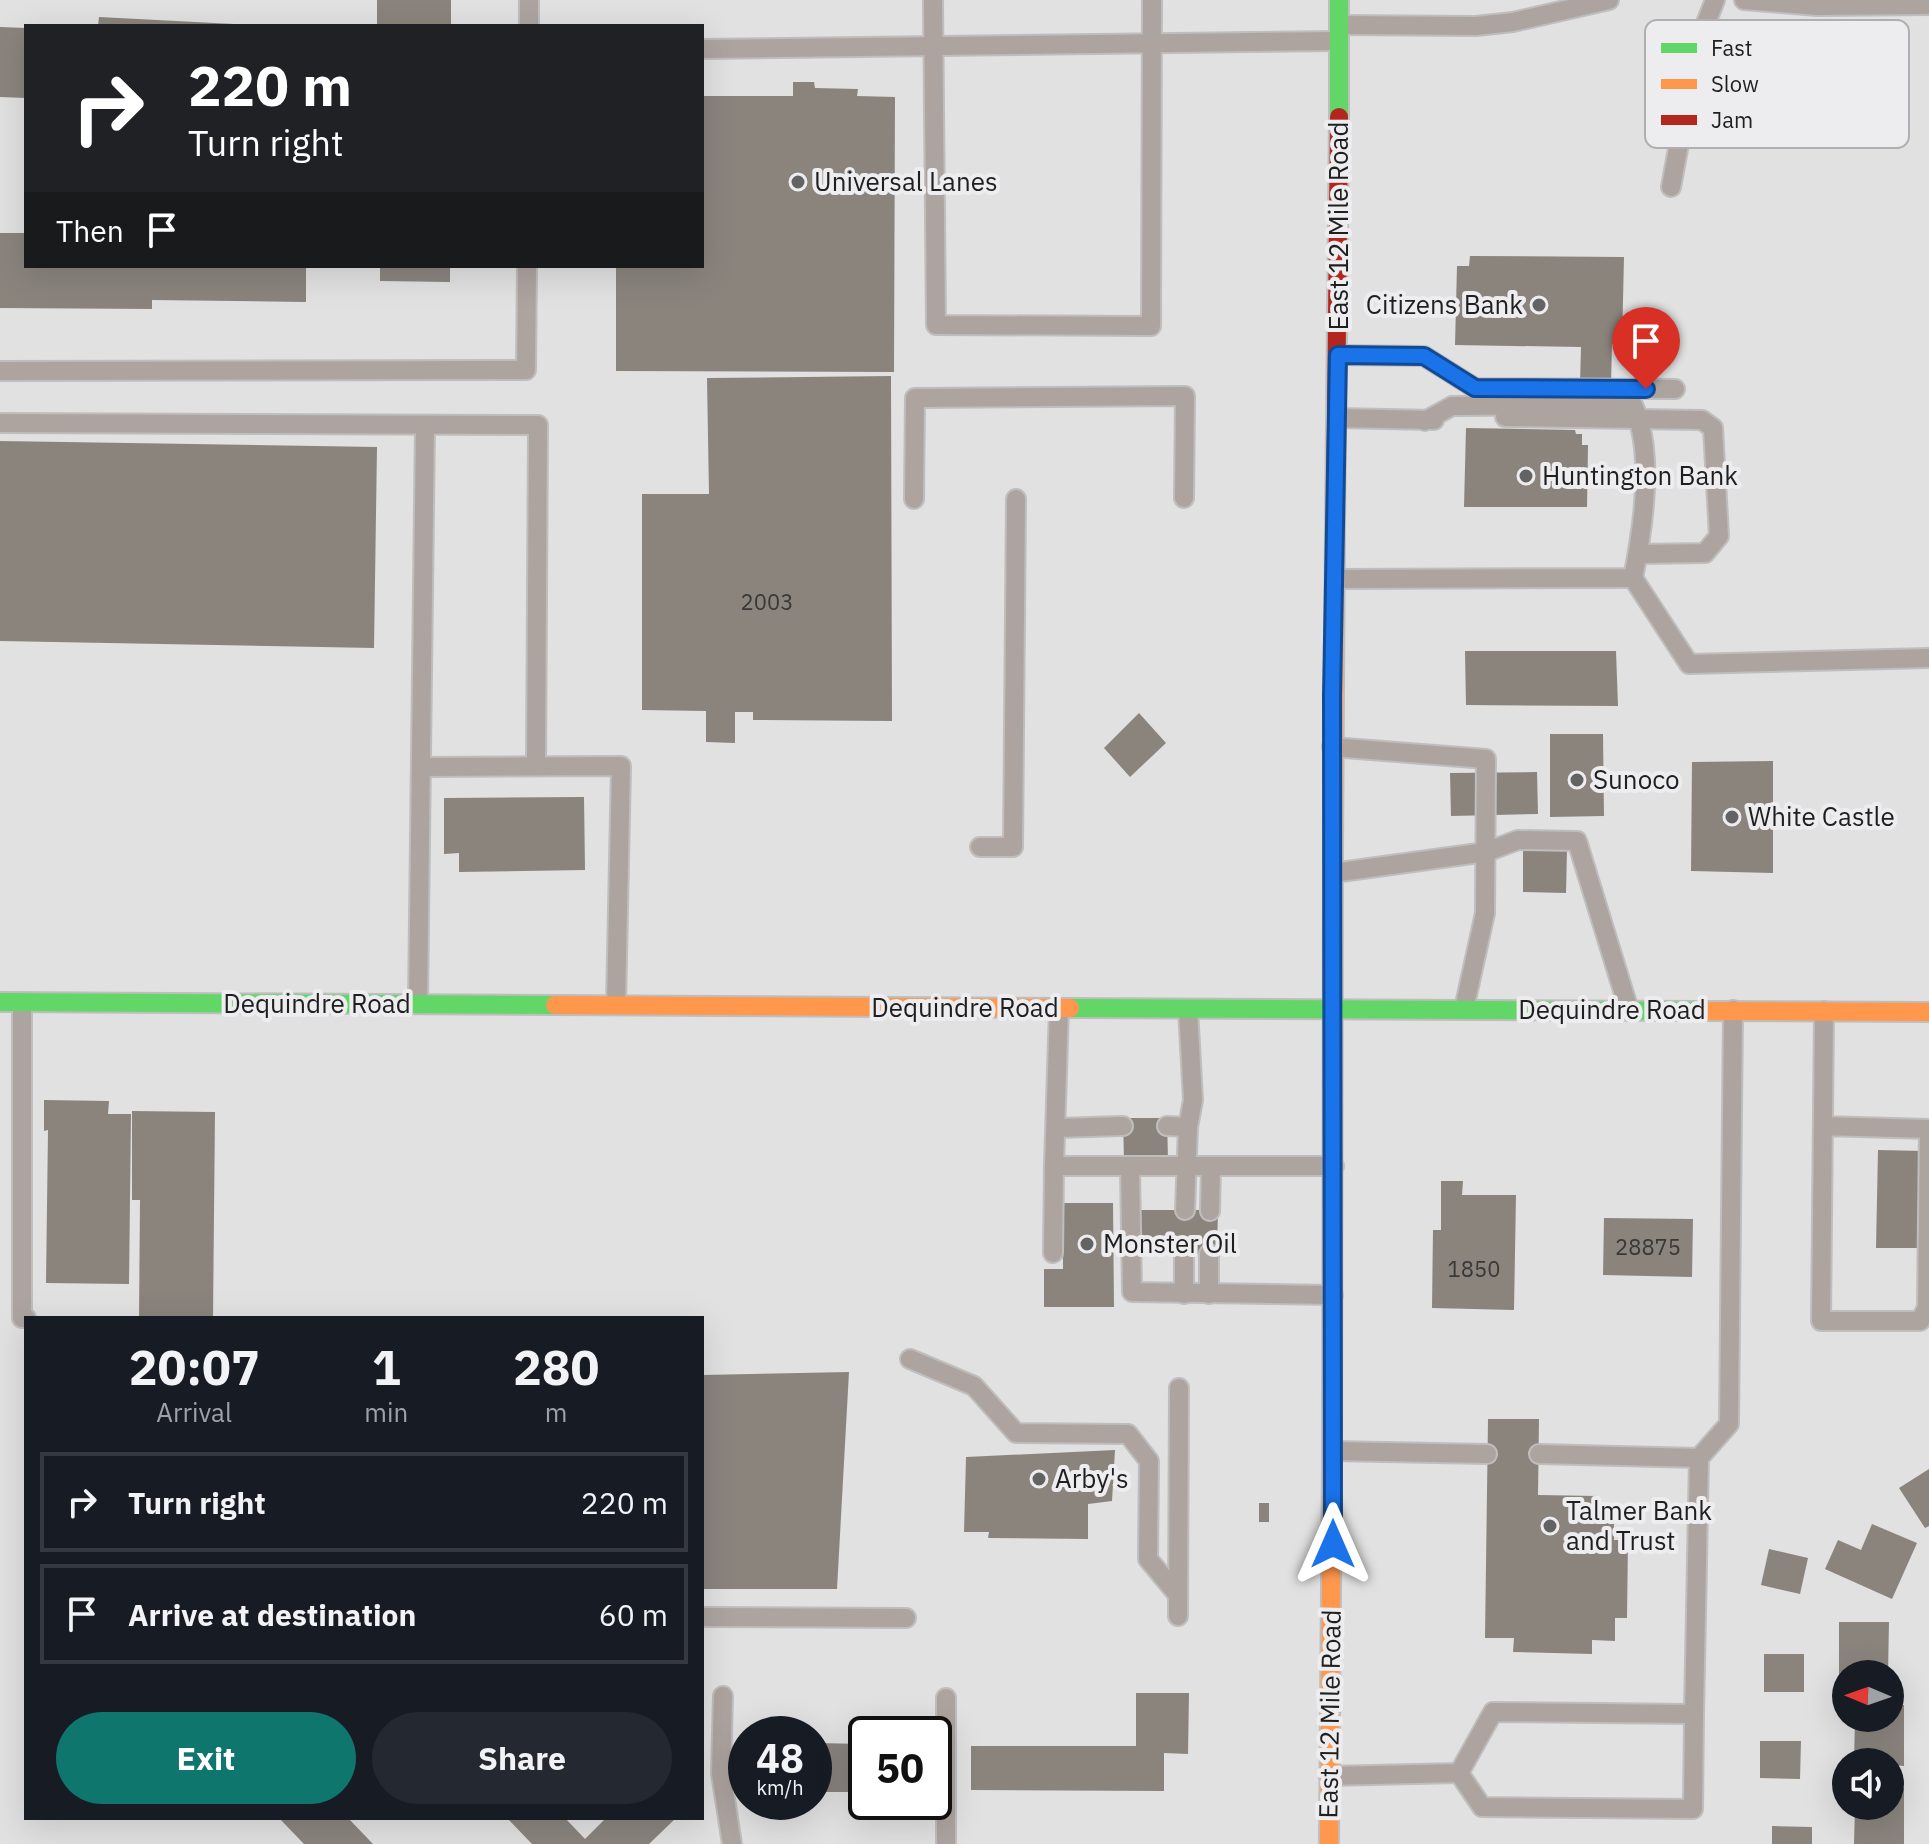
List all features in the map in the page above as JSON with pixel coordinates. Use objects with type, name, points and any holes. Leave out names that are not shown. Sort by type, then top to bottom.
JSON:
[{"type":"main road","name":"East 12 Mile Road","points":[[1329,1844],[1334,1166],[1332,747],[1339,0]]},
{"type":"main road","name":"Dequindre Road","points":[[0,1002],[1929,1012]]},
{"type":"lane","points":[[529,0],[529,24]]},
{"type":"lane","points":[[933,0],[936,325],[1151,326],[1152,0]]},
{"type":"lane","points":[[704,49],[1152,44],[1476,26],[1513,22],[1609,0]]},
{"type":"lane","points":[[1707,20],[1715,0]]},
{"type":"lane","points":[[1744,0],[1817,6],[1929,5]]},
{"type":"lane","points":[[1671,187],[1678,148]]},
{"type":"lane","points":[[0,371],[526,370],[527,268]]},
{"type":"lane","points":[[1338,355],[1424,356],[1475,388],[1675,389]]},
{"type":"lane","points":[[914,499],[915,398],[1169,396],[1185,396],[1184,498]]},
{"type":"lane","points":[[1425,421],[1452,406],[1633,405],[1640,419],[1647,507],[1633,578],[1689,664],[1929,658]]},
{"type":"lane","points":[[1337,418],[1425,421],[1475,416]]},
{"type":"lane","points":[[1505,417],[1702,420],[1713,428],[1719,536],[1705,553],[1638,554]]},
{"type":"lane","points":[[0,423],[538,425],[536,766]]},
{"type":"lane","points":[[418,1003],[425,425]]},
{"type":"lane","points":[[980,847],[1013,847],[1016,499]]},
{"type":"lane","points":[[1335,579],[1633,578]]},
{"type":"lane","points":[[1332,747],[1486,759],[1485,913],[1464,1009]]},
{"type":"lane","points":[[422,767],[621,766],[616,1005]]},
{"type":"lane","points":[[1333,873],[1486,852],[1518,840],[1577,841],[1630,1011]]},
{"type":"lane","points":[[22,1003],[24,1318]]},
{"type":"lane","points":[[1053,1253],[1059,1008]]},
{"type":"lane","points":[[1185,1210],[1188,1127],[1193,1100],[1188,1009]]},
{"type":"lane","points":[[1459,1773],[1482,1807],[1693,1809],[1699,1458],[1729,1424],[1733,1010]]},
{"type":"lane","points":[[1823,1126],[1929,1129],[1927,1308],[1920,1321],[1821,1321],[1824,1011]]},
{"type":"lane","points":[[1057,1128],[1123,1126]]},
{"type":"lane","points":[[1167,1126],[1188,1127]]},
{"type":"lane","points":[[1054,1166],[1334,1166]]},
{"type":"lane","points":[[1210,1211],[1211,1166]]},
{"type":"lane","points":[[1130,1167],[1132,1292],[1333,1295]]},
{"type":"lane","points":[[1184,1254],[1184,1294]]},
{"type":"lane","points":[[1209,1254],[1209,1294]]},
{"type":"lane","points":[[910,1359],[974,1386],[1016,1433],[1128,1434],[1149,1461],[1148,1559],[1178,1595]]},
{"type":"lane","points":[[1178,1616],[1179,1388]]},
{"type":"lane","points":[[1333,1451],[1487,1454]]},
{"type":"lane","points":[[1539,1454],[1699,1458]]},
{"type":"lane","points":[[704,1617],[906,1618]]},
{"type":"lane","points":[[723,1696],[721,1773],[732,1844]]},
{"type":"lane","points":[[946,1698],[946,1844]]},
{"type":"lane","points":[[1459,1773],[1493,1712],[1694,1714]]},
{"type":"lane","points":[[1329,1776],[1459,1773]]},
{"type":"building","points":[[377,0],[451,0],[451,24],[377,24]]},
{"type":"building","points":[[99,17],[234,24],[98,24]]},
{"type":"building","points":[[0,27],[24,28],[24,98],[0,97]]},
{"type":"building","name":"Universal Lanes","points":[[793,82],[814,82],[815,88],[858,89],[857,96],[895,97],[894,372],[616,371],[616,268],[704,268],[704,96],[793,96]]},
{"type":"building","points":[[0,233],[24,233],[24,268],[306,268],[306,302],[152,300],[152,309],[0,308]]},
{"type":"building","name":"Citizens Bank","points":[[1470,256],[1624,257],[1622,344],[1612,344],[1611,384],[1580,384],[1581,347],[1455,345],[1457,266],[1469,266]]},
{"type":"building","points":[[380,268],[450,268],[450,282],[380,281]]},
{"type":"building","points":[[891,376],[892,721],[753,720],[753,712],[735,712],[735,743],[706,742],[706,711],[642,710],[642,494],[709,494],[707,378]]},
{"type":"building","name":"Huntington Bank","points":[[1466,428],[1575,430],[1576,434],[1582,434],[1582,445],[1588,445],[1587,507],[1464,507]]},
{"type":"building","points":[[0,441],[377,447],[374,648],[0,641]]},
{"type":"building","points":[[1465,651],[1616,651],[1618,706],[1466,705]]},
{"type":"building","points":[[1139,713],[1166,743],[1130,777],[1104,748]]},
{"type":"building","points":[[1550,734],[1603,734],[1604,816],[1550,817]]},
{"type":"building","name":"White Castle","points":[[1773,761],[1773,873],[1691,871],[1692,762]]},
{"type":"building","points":[[1537,772],[1538,814],[1451,816],[1450,773]]},
{"type":"building","points":[[584,797],[585,870],[459,872],[459,853],[444,854],[444,798]]},
{"type":"building","points":[[1523,850],[1567,850],[1566,893],[1523,892]]},
{"type":"building","points":[[44,1100],[109,1101],[108,1114],[131,1114],[129,1284],[46,1283],[48,1130],[44,1131]]},
{"type":"building","points":[[132,1111],[215,1112],[213,1316],[139,1316],[140,1200],[132,1200]]},
{"type":"building","points":[[1123,1118],[1167,1118],[1168,1160],[1124,1160]]},
{"type":"building","points":[[1878,1150],[1923,1151],[1921,1248],[1876,1248]]},
{"type":"building","points":[[1441,1181],[1463,1181],[1462,1195],[1516,1195],[1514,1310],[1432,1308],[1433,1230],[1441,1230]]},
{"type":"building","points":[[1063,1203],[1113,1203],[1114,1307],[1044,1307],[1044,1269],[1063,1269]]},
{"type":"building","points":[[1136,1210],[1218,1210],[1217,1254],[1136,1255]]},
{"type":"building","points":[[1604,1218],[1693,1219],[1692,1277],[1603,1275]]},
{"type":"building","points":[[849,1372],[837,1589],[704,1589],[704,1375]]},
{"type":"building","name":"Talmer Bank and Trust","points":[[1488,1419],[1539,1419],[1538,1495],[1597,1496],[1596,1513],[1614,1513],[1614,1540],[1628,1540],[1627,1618],[1615,1618],[1615,1641],[1592,1640],[1592,1654],[1513,1652],[1514,1638],[1485,1638]]},
{"type":"building","name":"Arby's","points":[[1115,1450],[1112,1501],[1088,1504],[1088,1539],[988,1538],[989,1532],[964,1532],[966,1457]]},
{"type":"building","points":[[1929,1469],[1929,1526],[1925,1528],[1899,1488]]},
{"type":"building","points":[[1259,1503],[1269,1503],[1269,1522],[1259,1522]]},
{"type":"building","points":[[1872,1524],[1917,1543],[1892,1599],[1825,1569],[1838,1540],[1861,1550]]},
{"type":"building","points":[[1769,1549],[1808,1558],[1800,1594],[1761,1585]]},
{"type":"building","points":[[1839,1622],[1889,1622],[1888,1660],[1839,1660]]},
{"type":"building","points":[[1764,1654],[1804,1654],[1804,1692],[1764,1692]]},
{"type":"building","points":[[1136,1693],[1189,1693],[1188,1754],[1164,1753],[1164,1791],[971,1790],[971,1746],[1136,1746]]},
{"type":"building","points":[[1855,1732],[1904,1732],[1904,1748],[1854,1748]]},
{"type":"building","points":[[1760,1741],[1801,1741],[1800,1779],[1760,1778]]},
{"type":"building","points":[[832,1743],[848,1744],[848,1792],[832,1792]]},
{"type":"building","points":[[281,1820],[350,1820],[373,1844],[304,1844]]},
{"type":"building","points":[[509,1820],[567,1820],[585,1839],[604,1820],[674,1820],[649,1844],[532,1844]]},
{"type":"building","points":[[1855,1820],[1904,1820],[1904,1844],[1854,1844]]},
{"type":"building","points":[[1772,1826],[1812,1827],[1812,1844],[1772,1844]]},
{"type":"traffic: fast","points":[[1339,0],[1339,117]]},
{"type":"traffic: fast","points":[[1332,1460],[1333,856]]},
{"type":"traffic: fast","points":[[0,1002],[555,1005]]},
{"type":"traffic: fast","points":[[1070,1008],[1696,1011]]},
{"type":"traffic: slow","points":[[1333,856],[1335,525]]},
{"type":"traffic: slow","points":[[555,1005],[1070,1008]]},
{"type":"traffic: slow","points":[[1696,1011],[1929,1012]]},
{"type":"traffic: slow","points":[[1329,1844],[1332,1460]]},
{"type":"traffic: jam","points":[[1335,525],[1339,117]]},
{"type":"place","name":"Universal Lanes","points":[[798,182]]},
{"type":"place","name":"Citizens Bank","points":[[1539,305]]},
{"type":"place","name":"Huntington Bank","points":[[1526,476]]},
{"type":"place","name":"Sunoco","points":[[1577,780]]},
{"type":"place","name":"White Castle","points":[[1732,817]]},
{"type":"place","name":"Monster Oil","points":[[1087,1244]]},
{"type":"place","name":"Arby's","points":[[1039,1479]]},
{"type":"place","name":"Talmer Bank and Trust","points":[[1550,1526]]},
{"type":"route","points":[[1333,1544],[1335,1102],[1332,696],[1338,355],[1424,356],[1475,388],[1646,389]]}]
